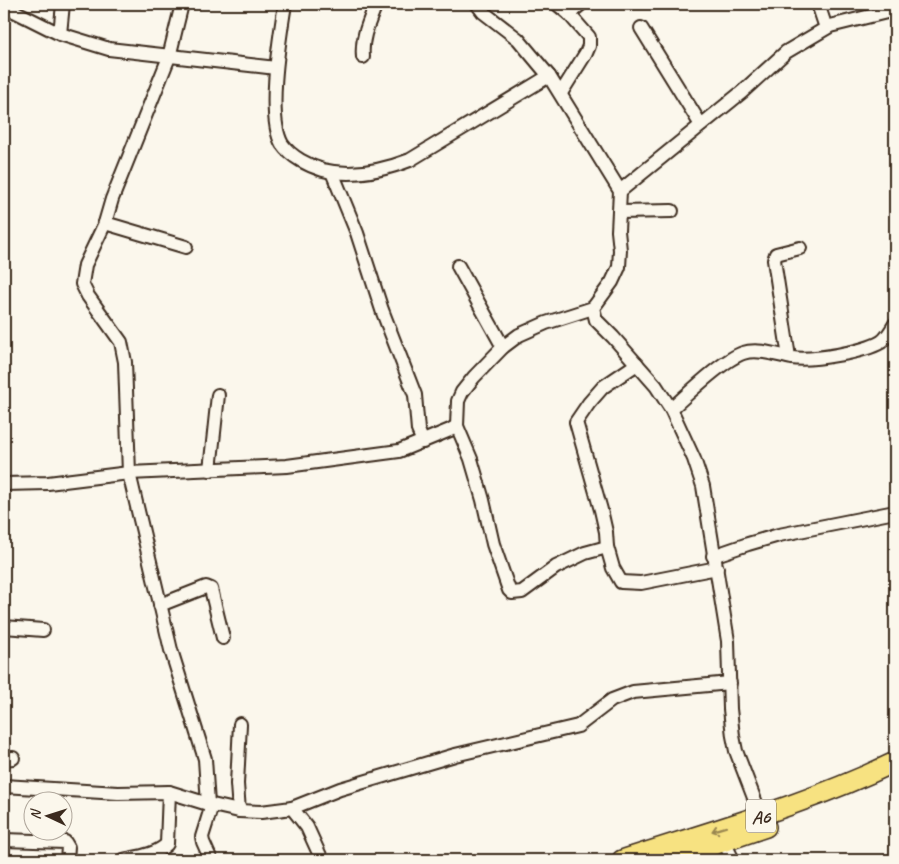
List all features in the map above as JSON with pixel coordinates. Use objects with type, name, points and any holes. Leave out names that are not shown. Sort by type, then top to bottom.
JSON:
[{"type":"highway","name":"A6","points":[[622,860],[761,816],[870,774],[895,762]]},
{"type":"highway","name":"A6","points":[[670,860],[843,798],[895,775]]},
{"type":"street","points":[[60,34],[63,4]]},
{"type":"street","points":[[182,4],[169,57],[112,199],[105,223],[85,265],[82,284],[88,296],[121,342],[124,362],[129,473],[171,650],[205,759],[210,805],[202,837],[211,860]]},
{"type":"street","points":[[285,4],[276,68],[277,124],[282,143],[291,154],[303,161],[332,172],[351,173],[371,170],[396,166],[410,160],[550,76]]},
{"type":"street","points":[[363,57],[362,46],[365,32],[376,4]]},
{"type":"street","points":[[476,4],[483,12],[518,39],[550,76],[620,191],[618,231],[620,267],[612,282],[593,308],[568,315],[528,331],[503,347],[462,392],[458,400],[457,426],[471,459],[484,500],[493,544],[509,590],[512,593],[522,592],[556,567],[585,553],[607,547]]},
{"type":"street","points":[[557,4],[569,14],[589,37],[589,46],[561,93]]},
{"type":"street","points":[[569,14],[581,4]]},
{"type":"street","points":[[818,4],[826,28]]},
{"type":"street","points":[[4,6],[60,34],[109,49],[276,68]]},
{"type":"street","points":[[620,191],[742,92],[786,52],[826,28],[895,10]]},
{"type":"street","points":[[641,28],[701,125]]},
{"type":"street","points":[[332,172],[357,233],[382,310],[415,395],[418,430],[423,442]]},
{"type":"street","points":[[619,212],[672,211]]},
{"type":"street","points":[[105,223],[186,247]]},
{"type":"street","points":[[789,357],[774,260],[776,254],[800,248]]},
{"type":"street","points":[[458,266],[503,347]]},
{"type":"street","points":[[593,308],[596,320],[656,386],[671,409],[694,459],[703,486],[728,642],[730,709],[733,736],[736,751],[761,816]]},
{"type":"street","points":[[671,409],[730,360],[744,353],[758,351],[789,357],[817,358],[874,346],[883,340],[895,324]]},
{"type":"street","points":[[637,364],[603,387],[589,402],[576,422],[601,510],[607,547],[613,568],[621,582],[641,583],[715,562],[748,544],[779,535],[895,512]]},
{"type":"street","points":[[210,470],[218,395]]},
{"type":"street","points":[[4,484],[48,482],[129,473],[287,466],[399,451],[457,426]]},
{"type":"street","points":[[160,605],[206,587],[211,590],[223,638]]},
{"type":"street","points":[[4,628],[43,630]]},
{"type":"street","points":[[4,786],[118,793],[170,792],[210,805],[239,811],[261,812],[292,808],[340,789],[472,751],[578,726],[612,700],[634,692],[730,683]]},
{"type":"street","points":[[239,811],[237,784],[240,724]]},
{"type":"street","points":[[122,860],[152,853],[162,849],[166,844],[170,792]]},
{"type":"street","points":[[292,808],[307,827],[322,860]]},
{"type":"street","points":[[4,840],[65,842],[68,847],[68,860]]},
{"type":"street","points":[[724,842],[733,860]]}]
